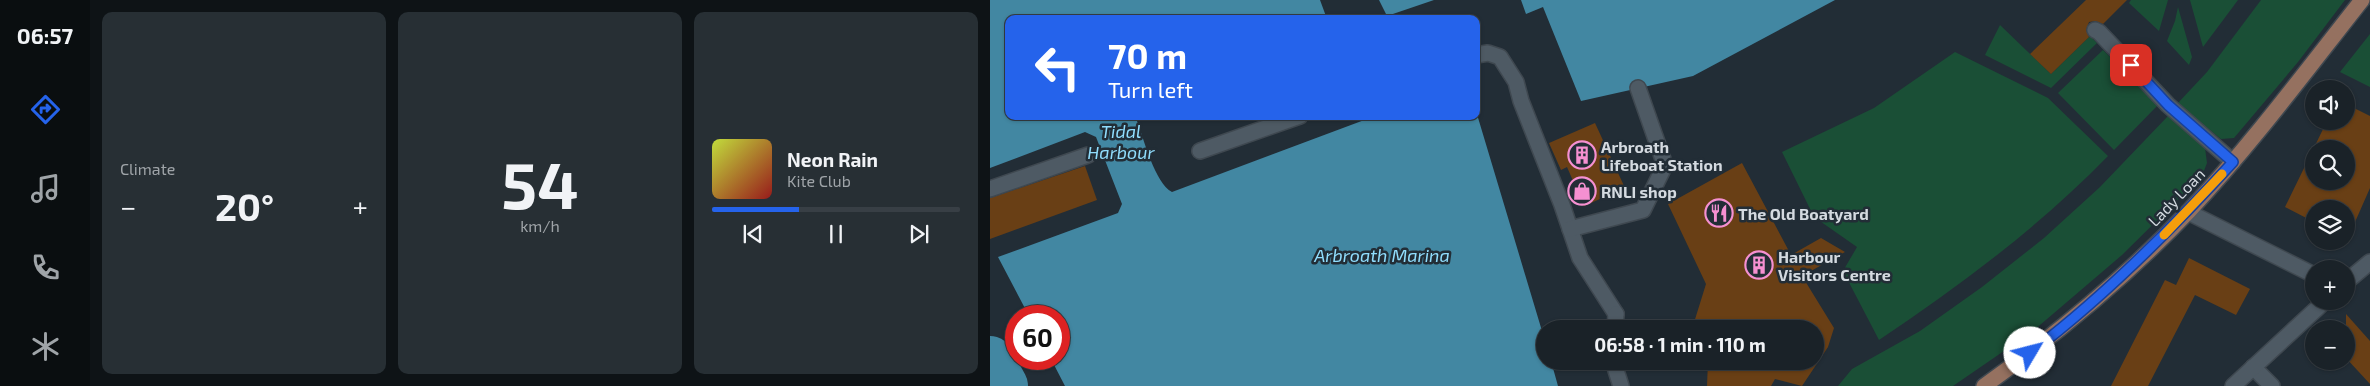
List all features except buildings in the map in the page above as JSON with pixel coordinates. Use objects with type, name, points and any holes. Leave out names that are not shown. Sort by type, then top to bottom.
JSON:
[{"type":"main road","name":"Lady Loan","points":[[1984,386],[2055,334],[2129,269],[2188,212],[2233,162],[2362,0]]},
{"type":"street","points":[[2095,30],[2168,105],[2233,162]]},
{"type":"street","points":[[1480,54],[1488,53],[1500,57],[1516,82],[1521,101],[1580,258],[1615,320]]},
{"type":"street","points":[[1570,230],[1643,210],[1665,165],[1638,88]]},
{"type":"street","points":[[1200,151],[1289,120]]},
{"type":"street","points":[[990,189],[1088,155]]},
{"type":"street","points":[[2188,212],[2305,270]]},
{"type":"street","points":[[2355,274],[2370,262]]},
{"type":"street","points":[[2233,386],[2315,310]]},
{"type":"street","points":[[2253,367],[2272,386]]},
{"type":"street","points":[[1616,370],[1620,386]]},
{"type":"green space","points":[[2131,0],[2168,0],[2159,31],[2129,3]]},
{"type":"green space","points":[[2190,0],[2238,0],[2203,47]]},
{"type":"green space","points":[[2261,0],[2345,0],[2298,62],[2234,138],[2221,139],[2177,104],[2207,72]]},
{"type":"green space","points":[[2178,7],[2192,57],[2189,65],[2167,41]]},
{"type":"green space","points":[[2000,25],[2051,74],[2090,36],[2097,43],[2051,88],[1985,55]]},
{"type":"green space","points":[[2370,34],[2370,87],[2340,72]]},
{"type":"green space","points":[[2103,50],[2158,105],[2114,150],[2058,93]]},
{"type":"green space","points":[[1955,52],[2048,98],[2108,156],[2027,231],[1940,298],[1879,340],[1843,271],[1857,247],[1814,217],[1782,152],[1874,108]]},
{"type":"green space","points":[[2168,116],[2205,148],[2207,163],[2202,176],[2122,255],[2033,331],[1953,386],[1838,386],[1852,369],[1920,331],[1982,287],[2044,238],[2100,187]]},
{"type":"water","name":"Arbroath Marina","points":[[990,0],[1320,0],[1326,15],[1005,15],[1005,120],[1137,120],[1155,171],[1160,180],[1172,192],[1364,120],[1479,120],[1539,320],[1536,320],[1536,370],[1554,370],[1558,386],[1065,386],[1057,370],[1070,370],[1070,305],[1023,305],[998,257],[1118,213],[1122,204],[1096,137],[1085,132],[990,168]]},
{"type":"water","points":[[1379,0],[1434,0],[1390,15],[1386,15]]},
{"type":"water","points":[[1521,0],[1835,0],[1693,76],[1581,101],[1543,7],[1526,14]]},
{"type":"waterway","points":[[990,360],[1004,386]]},
{"type":"slow traffic","points":[[2164,235],[2188,212],[2222,174]]},
{"type":"place","name":"Arbroath Lifeboat Station","points":[[1582,155]]},
{"type":"place","name":"RNLI shop","points":[[1582,191]]},
{"type":"place","name":"The Old Boatyard","points":[[1719,213]]},
{"type":"place","name":"Harbour Visitors Centre","points":[[1759,265]]},
{"type":"route","points":[[2030,353],[2055,334],[2129,269],[2188,212],[2233,162],[2168,105],[2131,65]]},
{"type":"water label","name":"Tidal Harbour","points":[[1121,141]]}]
